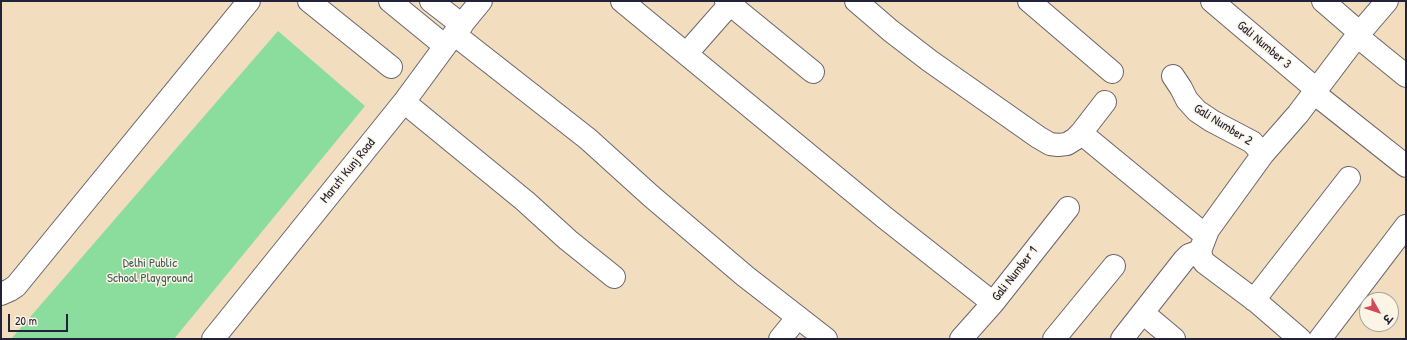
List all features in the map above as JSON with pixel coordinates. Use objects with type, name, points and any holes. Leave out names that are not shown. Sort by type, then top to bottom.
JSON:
[{"type":"street","points":[[1,294],[16,286],[249,1]]},
{"type":"street","points":[[309,1],[391,68]]},
{"type":"street","points":[[390,1],[454,35],[588,139],[651,196],[745,276],[826,339]]},
{"type":"street","points":[[431,1],[454,35]]},
{"type":"street","name":"Maruti Kunj Road","points":[[213,339],[404,102],[481,1]]},
{"type":"street","points":[[622,1],[884,217],[993,303]]},
{"type":"street","points":[[856,1],[891,32],[930,62],[1050,144],[1062,144],[1075,139],[1105,102]]},
{"type":"street","points":[[1029,1],[1112,72]]},
{"type":"street","name":"Gali Number 3","points":[[1212,1],[1315,91],[1406,166]]},
{"type":"street","points":[[1323,1],[1358,35],[1406,76]]},
{"type":"street","points":[[1122,339],[1184,260],[1202,243],[1263,154],[1298,114],[1358,35],[1387,1]]},
{"type":"street","points":[[686,53],[728,2],[813,72]]},
{"type":"street","name":"Gali Number 2","points":[[1173,76],[1190,105],[1197,111],[1252,142],[1263,154]]},
{"type":"street","points":[[404,102],[525,201],[584,254],[614,277]]},
{"type":"street","points":[[1081,133],[1202,243],[1202,259],[1205,263],[1254,300],[1300,339]]},
{"type":"street","points":[[1254,300],[1349,178]]},
{"type":"street","name":"Gali Number 1","points":[[961,339],[993,303],[1068,208]]},
{"type":"street","points":[[1320,339],[1406,226]]},
{"type":"street","points":[[1054,339],[1114,266]]},
{"type":"street","points":[[1143,313],[1174,339]]},
{"type":"street","points":[[780,339],[798,317]]},
{"type":"green space","name":"Delhi Public School Playground","points":[[278,31],[365,106],[174,339],[11,339]]}]
